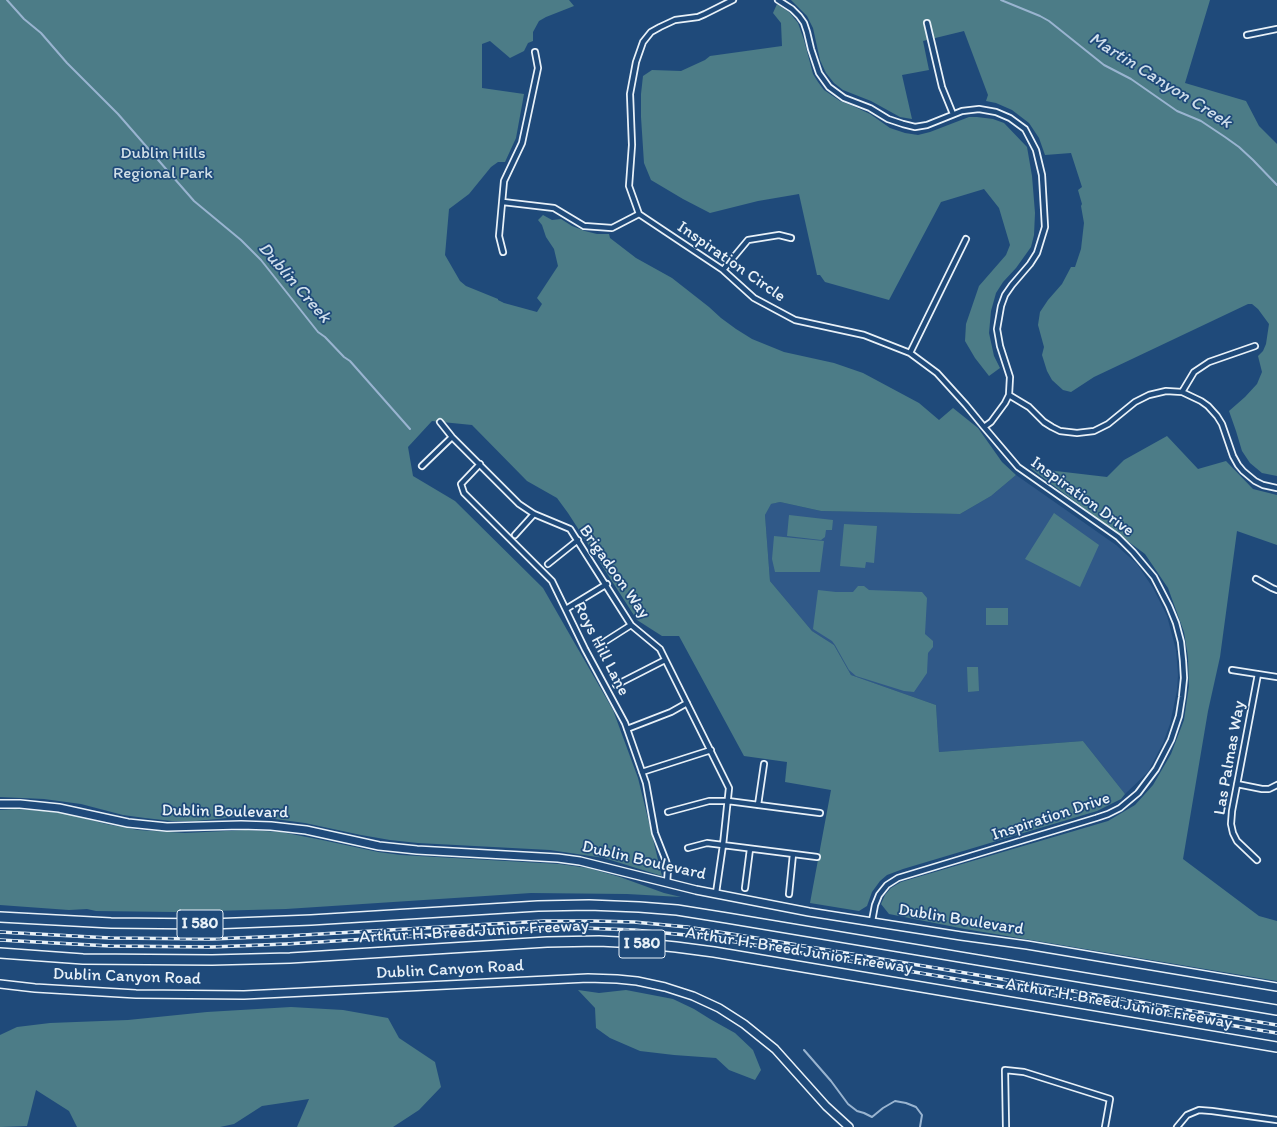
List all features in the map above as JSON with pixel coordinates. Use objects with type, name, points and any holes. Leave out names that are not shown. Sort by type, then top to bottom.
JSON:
[{"type":"highway","name":"Arthur H. Breed Junior Freeway","points":[[0,917],[86,922],[205,924],[311,920],[538,906],[595,905],[646,907],[727,918],[1277,1010]]},
{"type":"highway","name":"Arthur H. Breed Junior Freeway","points":[[0,954],[83,959],[212,960],[296,957],[547,942],[637,943],[739,956],[1277,1047]]},
{"type":"street","points":[[503,202],[554,208],[584,226],[612,228],[639,214],[629,186],[632,145],[630,94],[636,62],[643,42],[652,32],[675,20],[698,17],[733,0]]},
{"type":"street","points":[[778,0],[792,9],[804,23],[819,73],[829,87],[836,93],[853,102],[870,108],[888,119],[915,127],[927,125],[953,114],[970,110],[988,110],[1003,115],[1025,129],[1036,150],[1042,175],[1046,227],[1038,253],[1012,284],[998,316],[998,338],[1010,377],[1009,395],[991,422],[984,427]]},
{"type":"street","points":[[927,24],[942,87],[953,114]]},
{"type":"street","points":[[1247,35],[1277,29]]},
{"type":"street","points":[[503,252],[499,236],[504,181],[522,143],[538,68],[535,52]]},
{"type":"street","name":"Inspiration Circle","points":[[639,214],[723,270],[754,298],[795,320],[864,335],[910,353],[937,373],[984,427]]},
{"type":"street","points":[[723,270],[748,240],[779,235],[792,238]]},
{"type":"street","points":[[910,353],[966,239]]},
{"type":"street","points":[[1182,392],[1194,372],[1209,362],[1255,346]]},
{"type":"street","points":[[1009,395],[1029,406],[1044,422],[1052,427],[1077,433],[1094,431],[1108,424],[1135,402],[1149,395],[1166,391],[1182,392],[1201,400],[1217,416],[1222,424],[1233,456],[1243,471],[1255,481],[1263,485],[1277,488]]},
{"type":"street","name":"Brigadoon Way","points":[[440,422],[452,437],[519,504],[534,514],[570,529],[631,625],[660,649],[729,788],[716,893]]},
{"type":"street","name":"Inspiration Drive","points":[[872,921],[876,901],[879,895],[884,887],[895,879],[1096,818],[1120,808],[1138,793],[1156,769],[1171,740],[1179,716],[1184,678],[1181,642],[1170,606],[1154,576],[1138,556],[1118,537],[1018,467],[984,427]]},
{"type":"street","points":[[422,466],[452,437]]},
{"type":"street","name":"Roys Hill Lane","points":[[480,464],[462,484],[464,493],[552,581],[585,649],[625,723],[649,795],[655,833],[667,865],[667,883]]},
{"type":"street","points":[[515,535],[534,514]]},
{"type":"street","points":[[548,564],[578,540]]},
{"type":"street","points":[[1256,579],[1277,590]]},
{"type":"street","points":[[566,609],[606,584]]},
{"type":"street","points":[[598,646],[631,625]]},
{"type":"street","points":[[616,685],[665,660]]},
{"type":"street","points":[[1232,670],[1277,677]]},
{"type":"street","name":"Las Palmas Way","points":[[1257,860],[1237,841],[1232,828],[1231,815],[1258,674]]},
{"type":"street","points":[[627,729],[671,712],[687,703]]},
{"type":"street","points":[[642,772],[711,750]]},
{"type":"street","points":[[758,805],[764,764]]},
{"type":"street","points":[[1238,784],[1262,789],[1277,786]]},
{"type":"street","points":[[668,812],[709,800],[728,801],[820,813]]},
{"type":"street","name":"Dublin Boulevard","points":[[0,804],[20,804],[58,808],[128,823],[167,827],[271,826],[306,830],[379,846],[417,850],[580,860],[667,883],[809,912],[1034,946],[1277,987]]},
{"type":"street","points":[[688,848],[707,843],[817,857]]},
{"type":"street","points":[[745,888],[750,849]]},
{"type":"street","points":[[789,894],[793,854]]},
{"type":"street","name":"Dublin Canyon Road","points":[[0,984],[35,988],[114,993],[244,995],[588,978],[617,978],[637,981],[665,987],[693,996],[719,1008],[744,1024],[775,1049],[826,1106],[849,1127]]},
{"type":"street","points":[[1006,1127],[1006,1070],[1024,1072],[1110,1098],[1105,1127]]},
{"type":"street","points":[[1177,1127],[1187,1115],[1199,1110],[1277,1120]]},
{"type":"shaded area","points":[[1016,475],[1116,545],[1137,564],[1153,588],[1167,616],[1176,650],[1178,675],[1177,690],[1170,724],[1163,743],[1148,772],[1125,794],[1083,741],[939,752],[936,705],[851,675],[834,645],[812,631],[770,581],[765,515],[770,504],[780,502],[821,511],[960,514],[991,496]]},
{"type":"green space","name":"Dublin Hills Regional Park","points":[[0,0],[569,0],[574,6],[539,21],[533,32],[533,41],[528,43],[524,51],[510,58],[490,41],[482,44],[482,88],[524,94],[516,138],[505,162],[498,162],[491,167],[469,194],[449,209],[445,255],[460,281],[466,286],[498,299],[504,303],[537,312],[542,304],[537,298],[558,266],[554,249],[546,237],[542,225],[538,220],[543,215],[552,220],[561,219],[572,226],[585,231],[597,234],[609,234],[610,238],[636,258],[672,278],[721,318],[752,339],[784,352],[834,363],[863,373],[919,403],[939,420],[953,408],[978,428],[1002,462],[1016,475],[991,496],[960,514],[821,511],[780,502],[771,504],[765,515],[770,581],[812,631],[834,645],[851,675],[936,705],[939,752],[1083,741],[1125,794],[1121,799],[1097,811],[887,875],[880,881],[872,892],[867,906],[859,911],[810,903],[831,790],[785,782],[787,762],[744,756],[679,636],[662,636],[637,620],[557,498],[527,481],[472,425],[432,421],[408,447],[413,476],[455,501],[543,588],[613,710],[638,778],[662,876],[604,858],[550,850],[418,843],[390,840],[305,823],[260,817],[172,821],[123,815],[81,804],[44,799],[0,797]]},
{"type":"green space","points":[[791,0],[1210,0],[1185,83],[1246,101],[1259,126],[1277,144],[1277,476],[1262,473],[1250,463],[1242,451],[1229,411],[1257,384],[1262,372],[1258,356],[1263,351],[1266,344],[1269,324],[1258,309],[1252,304],[1248,304],[1094,377],[1071,392],[1063,390],[1052,380],[1047,371],[1042,355],[1044,347],[1038,325],[1040,312],[1062,284],[1071,267],[1075,267],[1081,249],[1084,223],[1081,206],[1082,204],[1078,190],[1082,187],[1071,153],[1045,155],[1039,138],[1029,123],[1012,110],[996,103],[986,101],[988,95],[964,31],[923,41],[929,70],[902,75],[912,119],[900,117],[871,101],[843,90],[834,83],[826,73],[820,60],[813,28],[807,16]]},
{"type":"green space","points":[[777,4],[789,12],[798,23],[813,74],[818,82],[824,90],[840,101],[870,114],[890,128],[905,133],[918,135],[969,117],[993,119],[1004,123],[1027,147],[1032,176],[1035,213],[1034,235],[1031,247],[996,293],[991,311],[989,333],[994,356],[1000,368],[989,376],[975,358],[965,341],[966,324],[979,286],[1006,255],[1010,245],[999,208],[984,189],[941,202],[889,300],[825,282],[820,275],[817,275],[799,194],[758,201],[710,213],[651,180],[644,163],[641,117],[643,76],[652,70],[681,71],[705,60],[710,56],[782,46],[781,23],[773,13]]},
{"type":"green space","points":[[1167,436],[1198,469],[1226,461],[1253,489],[1277,495],[1277,545],[1237,531],[1220,657],[1208,711],[1183,859],[1259,916],[1277,921],[1277,981],[965,929],[889,914],[881,904],[885,895],[891,888],[901,882],[1108,821],[1135,805],[1153,785],[1171,754],[1184,720],[1189,686],[1188,657],[1184,632],[1168,588],[1145,554],[1030,468],[1107,477],[1124,460]]},
{"type":"green space","points":[[1054,513],[1099,545],[1080,587],[1025,559]]},
{"type":"green space","points":[[789,515],[833,520],[832,530],[826,530],[825,537],[821,540],[787,536]]},
{"type":"green space","points":[[844,524],[877,526],[874,563],[866,562],[865,568],[840,566]]},
{"type":"green space","points":[[774,536],[824,541],[820,572],[775,572],[772,559]]},
{"type":"green space","points":[[858,586],[864,586],[869,590],[922,592],[927,598],[925,634],[933,641],[933,647],[928,653],[927,673],[914,692],[904,691],[856,676],[849,670],[832,641],[813,629],[818,590],[853,592]]},
{"type":"green space","points":[[986,608],[1008,608],[1008,625],[986,625]]},
{"type":"green space","points":[[967,667],[978,667],[979,691],[968,692]]},
{"type":"green space","points":[[15,809],[67,814],[138,830],[185,833],[246,830],[281,832],[378,852],[401,855],[559,864],[588,868],[620,877],[664,893],[681,897],[627,894],[531,893],[286,909],[174,912],[96,911],[87,909],[69,910],[0,905],[0,810]]},
{"type":"green space","points":[[578,990],[599,993],[626,990],[673,999],[694,1009],[735,1033],[753,1050],[761,1070],[755,1080],[729,1070],[716,1058],[640,1051],[610,1038],[596,1028],[595,1008]]},
{"type":"green space","points":[[291,1007],[343,1010],[388,1018],[399,1038],[435,1062],[441,1087],[419,1110],[393,1127],[297,1127],[309,1099],[262,1106],[234,1124],[220,1127],[77,1127],[69,1111],[36,1090],[27,1126],[0,1127],[0,1035],[17,1027],[50,1023],[128,1020],[207,1012]]},
{"type":"waterway","name":"Dublin Creek","points":[[7,0],[24,19],[41,33],[67,63],[118,114],[194,201],[241,240],[261,260],[318,332],[350,361],[410,429]]},
{"type":"waterway","name":"Martin Canyon Creek","points":[[1001,0],[1049,21],[1104,65],[1131,79],[1177,111],[1201,121],[1225,137],[1239,147],[1277,185]]},
{"type":"waterway","name":"Dublin Creek","points":[[804,1050],[831,1081],[848,1104],[857,1111],[872,1117],[895,1101],[906,1103],[916,1107],[922,1115],[920,1127]]},
{"type":"railway","points":[[0,932],[110,938],[212,939],[544,921],[634,922],[687,927],[738,935],[1277,1025]]},
{"type":"railway","points":[[0,940],[110,946],[212,947],[531,929],[582,928],[634,930],[736,942],[1277,1033]]}]
